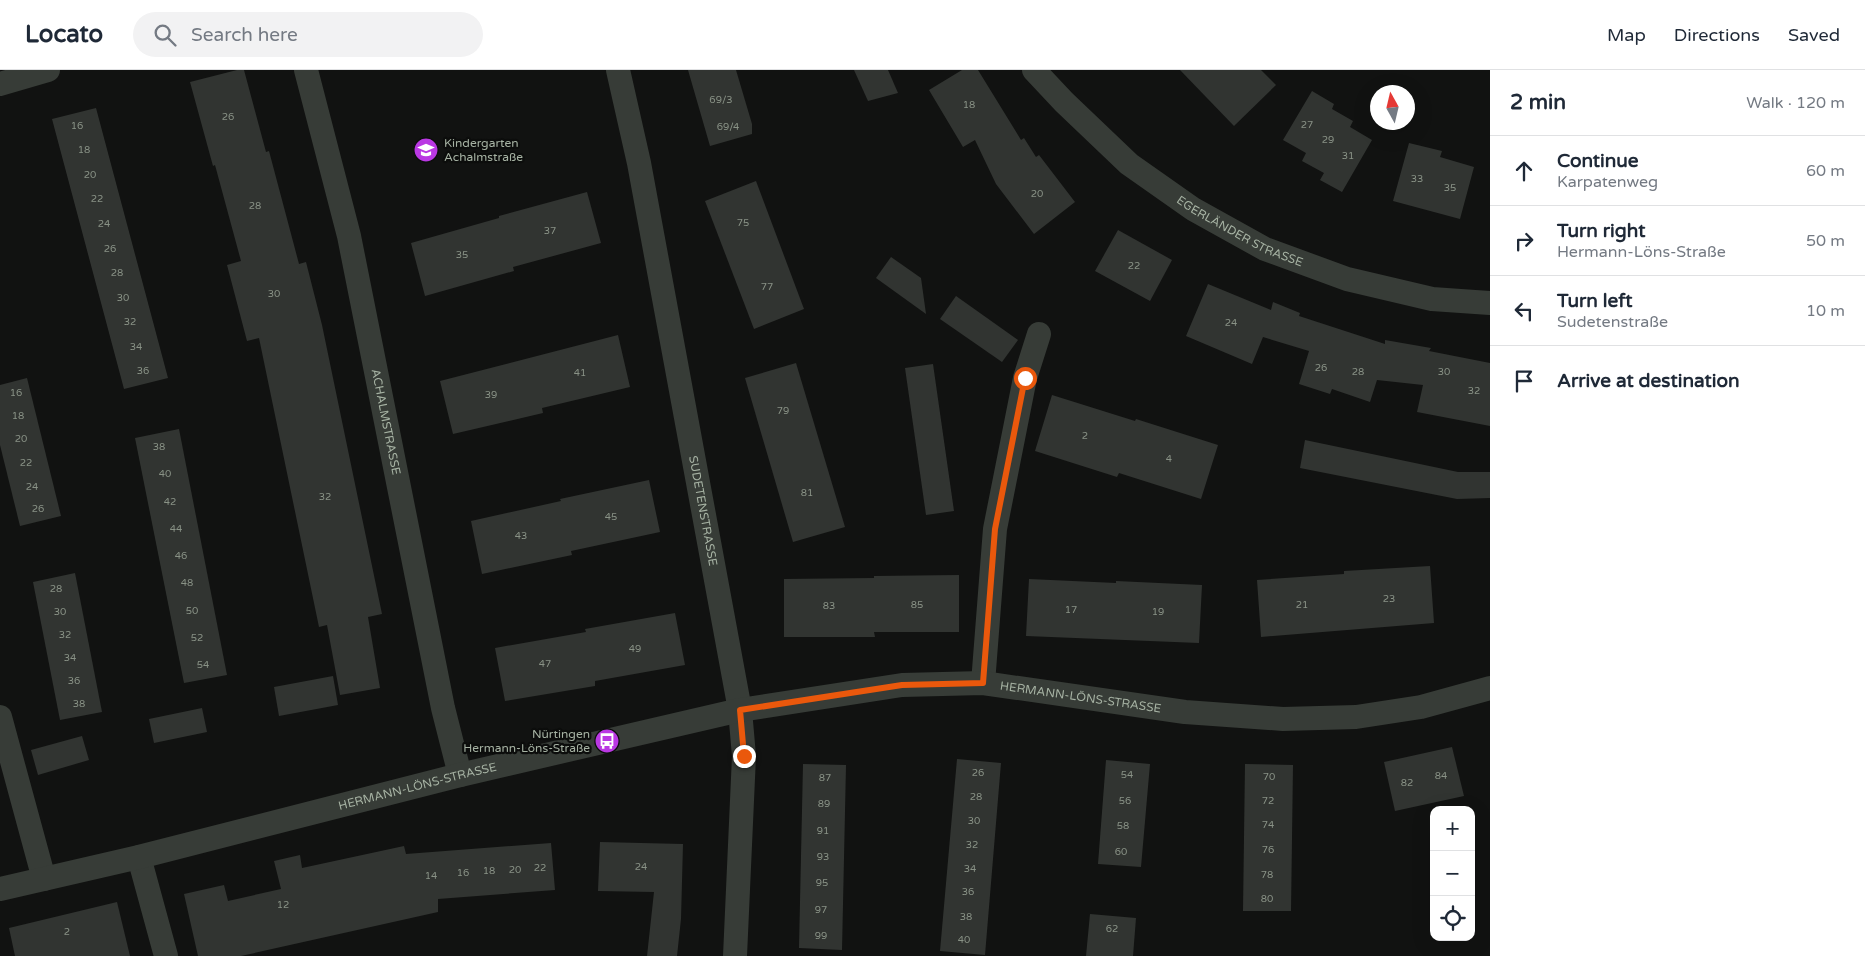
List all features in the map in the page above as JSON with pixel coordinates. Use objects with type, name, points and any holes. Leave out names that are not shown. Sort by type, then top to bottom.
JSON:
[{"type":"street","points":[[0,84],[48,70]]},
{"type":"street","name":"ACHALMSTRASSE","points":[[306,70],[349,236],[443,708],[460,775]]},
{"type":"street","name":"SUDETENSTRASSE","points":[[618,70],[639,163],[740,710],[744,756],[735,956]]},
{"type":"street","name":"EGERLÄNDER STRASSE","points":[[1034,70],[1064,102],[1129,164],[1193,209],[1265,249],[1356,281],[1432,299],[1490,303]]},
{"type":"street","points":[[983,683],[995,529],[1025,378],[1038,334]]},
{"type":"street","name":"HERMANN-LÖNS-STRASSE","points":[[0,889],[139,857],[460,775],[740,710],[902,685],[983,683],[1185,712],[1283,719],[1356,717],[1421,707],[1490,688]]},
{"type":"street","points":[[0,717],[44,879]]},
{"type":"street","points":[[139,857],[166,956]]},
{"type":"building","points":[[237,70],[244,70],[266,152],[269,151],[299,264],[306,262],[322,325],[382,614],[368,617],[380,688],[340,695],[327,625],[319,627],[259,338],[247,341],[227,265],[241,261],[190,82]]},
{"type":"building","points":[[688,70],[736,70],[752,124],[752,134],[710,146]]},
{"type":"building","points":[[854,70],[888,70],[898,93],[868,101]]},
{"type":"building","points":[[962,70],[978,70],[1021,140],[1024,138],[1036,157],[1039,155],[1075,202],[1034,234],[996,184],[975,140],[963,147],[929,90]]},
{"type":"building","points":[[1180,70],[1261,70],[1276,85],[1234,126]]},
{"type":"building","points":[[1312,91],[1334,104],[1332,109],[1353,121],[1350,127],[1372,140],[1342,192],[1320,180],[1324,173],[1302,161],[1306,153],[1283,140]]},
{"type":"building","points":[[96,108],[168,378],[124,389],[52,119]]},
{"type":"building","points":[[1409,143],[1442,151],[1440,157],[1474,167],[1460,219],[1393,201]]},
{"type":"building","points":[[756,181],[804,309],[754,329],[705,201]]},
{"type":"building","points":[[587,192],[601,243],[513,267],[514,271],[425,296],[411,243]]},
{"type":"building","points":[[1118,230],[1172,260],[1150,301],[1095,271]]},
{"type":"building","points":[[891,257],[921,278],[926,314],[876,278]]},
{"type":"building","points":[[1208,284],[1271,310],[1273,302],[1300,313],[1299,316],[1385,344],[1385,340],[1431,348],[1429,351],[1490,363],[1490,426],[1417,412],[1423,385],[1377,380],[1370,402],[1332,389],[1330,394],[1299,384],[1309,351],[1263,337],[1252,364],[1186,336]]},
{"type":"building","points":[[956,296],[1018,340],[1002,362],[940,319]]},
{"type":"building","points":[[618,335],[630,387],[542,408],[543,413],[453,434],[440,381]]},
{"type":"building","points":[[796,363],[845,527],[793,542],[745,378]]},
{"type":"building","points":[[933,364],[954,511],[926,515],[905,368]]},
{"type":"building","points":[[27,378],[61,516],[20,526],[0,445],[0,385]]},
{"type":"building","points":[[1052,395],[1218,445],[1201,499],[1119,473],[1117,477],[1035,451]]},
{"type":"building","points":[[179,429],[227,675],[184,683],[135,438]]},
{"type":"building","points":[[1305,440],[1458,472],[1490,472],[1490,498],[1457,499],[1300,468]]},
{"type":"building","points":[[649,480],[660,532],[571,551],[572,555],[482,574],[471,521]]},
{"type":"building","points":[[1430,566],[1434,623],[1261,637],[1257,580],[1344,574],[1344,571]]},
{"type":"building","points":[[75,573],[102,712],[60,720],[33,582]]},
{"type":"building","points":[[959,575],[959,632],[874,632],[875,637],[784,637],[784,579]]},
{"type":"building","points":[[1029,579],[1202,585],[1199,643],[1026,636]]},
{"type":"building","points":[[675,613],[685,665],[595,681],[595,686],[505,701],[495,648],[586,632],[585,629]]},
{"type":"building","points":[[333,676],[338,705],[279,716],[274,687]]},
{"type":"building","points":[[202,708],[207,732],[154,743],[149,719]]},
{"type":"building","points":[[82,736],[89,760],[38,775],[31,750]]},
{"type":"building","points":[[1452,747],[1464,796],[1395,811],[1384,762]]},
{"type":"building","points":[[957,759],[1001,763],[985,955],[940,951]]},
{"type":"building","points":[[1106,760],[1150,764],[1141,867],[1098,864]]},
{"type":"building","points":[[803,764],[846,765],[842,950],[799,948]]},
{"type":"building","points":[[1245,764],[1293,765],[1291,911],[1243,911]]},
{"type":"building","points":[[600,842],[683,844],[681,919],[677,956],[647,956],[654,892],[598,891]]},
{"type":"building","points":[[551,843],[555,890],[438,899],[438,912],[241,956],[198,956],[184,894],[224,885],[228,901],[281,889],[274,861],[300,855],[302,868],[404,846],[406,854]]},
{"type":"building","points":[[117,902],[130,956],[15,956],[9,928]]},
{"type":"building","points":[[1090,914],[1136,918],[1133,956],[1086,956]]},
{"type":"place","name":"Kindergarten Achalmstraße","points":[[426,150]]},
{"type":"place","name":"Nürtingen Hermann-Löns-Straße","points":[[607,741]]},
{"type":"route","points":[[744,756],[740,710],[883,687],[983,683],[995,529],[1025,378]]}]
